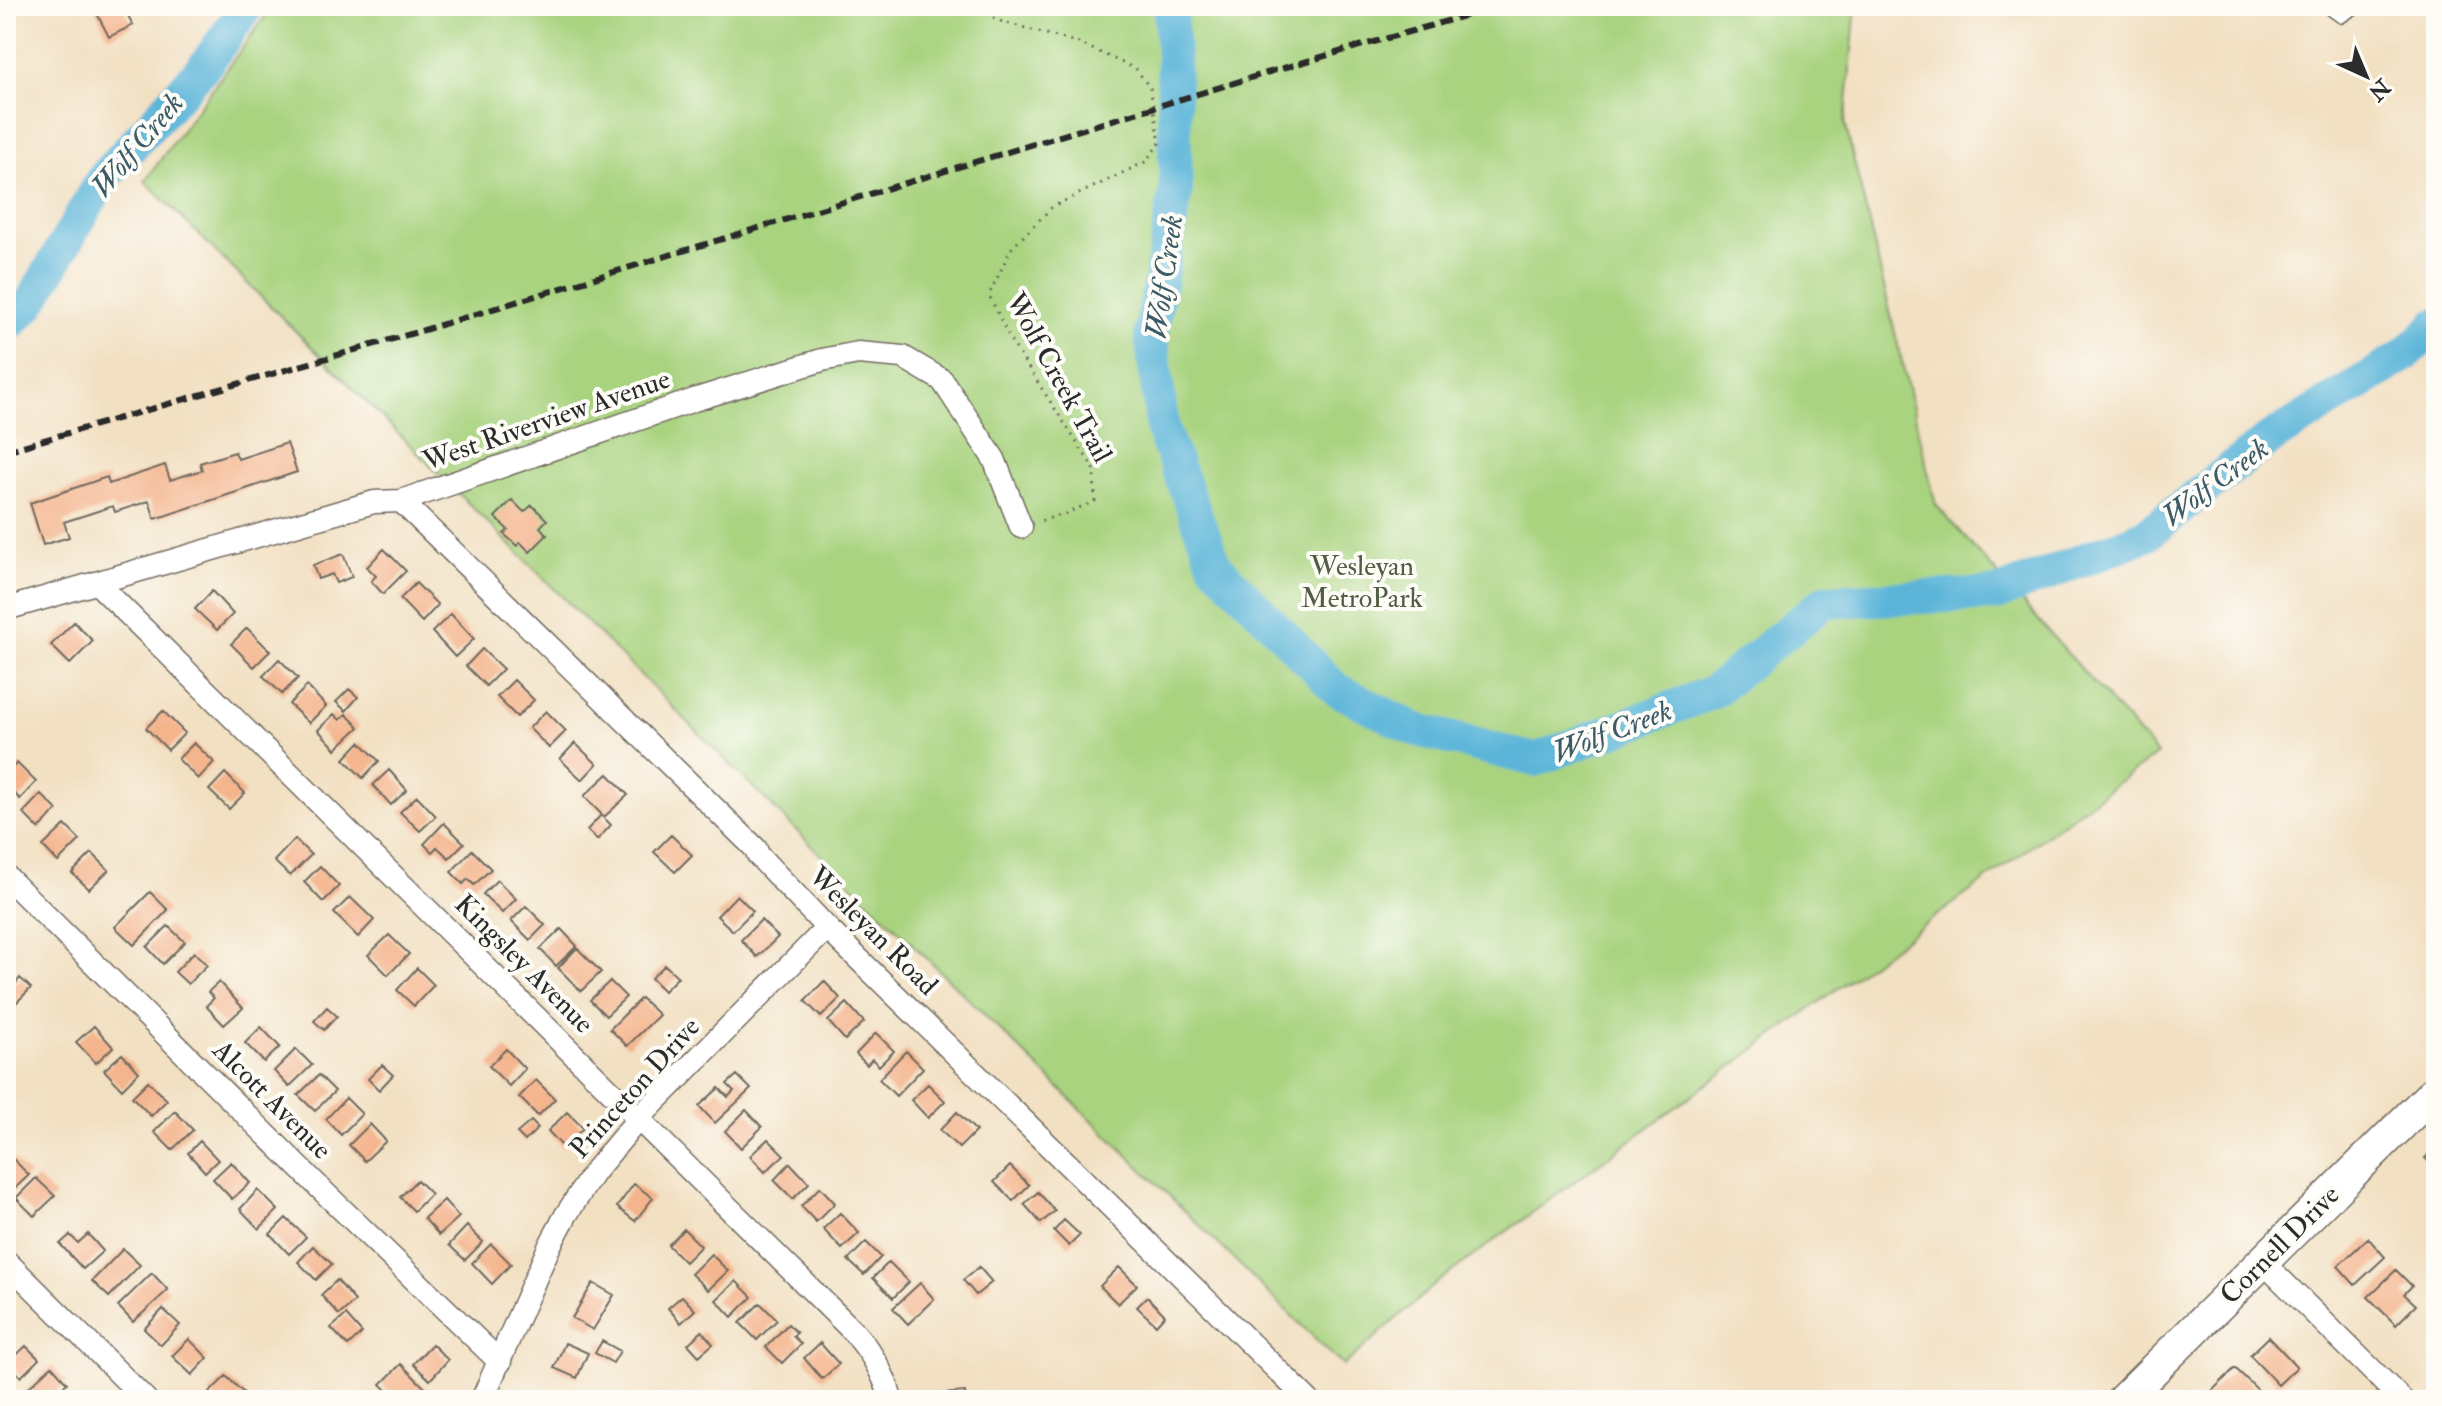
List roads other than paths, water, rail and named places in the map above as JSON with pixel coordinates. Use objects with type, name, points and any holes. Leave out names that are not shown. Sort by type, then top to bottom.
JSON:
[{"type":"street","name":"West Riverview Avenue","points":[[6,609],[374,502],[401,501],[694,400],[822,360],[858,353],[903,357],[942,380],[994,459],[1021,527]]},
{"type":"street","name":"Wesleyan Road","points":[[401,501],[756,849],[758,855],[827,928],[1299,1397]]},
{"type":"street","name":"Kingsley Avenue","points":[[97,583],[858,1336],[876,1360],[891,1400]]},
{"type":"street","name":"Alcott Avenue","points":[[6,876],[500,1362]]},
{"type":"street","name":"Princeton Drive","points":[[482,1400],[536,1274],[566,1215],[594,1172],[639,1118],[827,928]]},
{"type":"street","name":"Cornell Drive","points":[[2123,1400],[2436,1090]]},
{"type":"street","points":[[6,1261],[146,1400]]},
{"type":"street","points":[[2262,1261],[2402,1400]]},
{"type":"lane","points":[[2326,6],[2341,17],[2358,6]]},
{"type":"waterway","name":"Wolf Creek","points":[[6,327],[30,304],[103,178],[206,64],[247,6]]},
{"type":"waterway","name":"Wolf Creek","points":[[1170,6],[1176,191],[1151,334],[1163,431],[1215,565],[1336,689],[1414,729],[1535,760],[1713,692],[1825,601],[1997,594],[2146,535],[2265,442],[2404,356],[2436,325]]},
{"type":"railway","points":[[6,451],[424,330],[1273,71],[1499,6]]},
{"type":"park label","name":"Wesleyan MetroPark","points":[[1362,581]]}]
